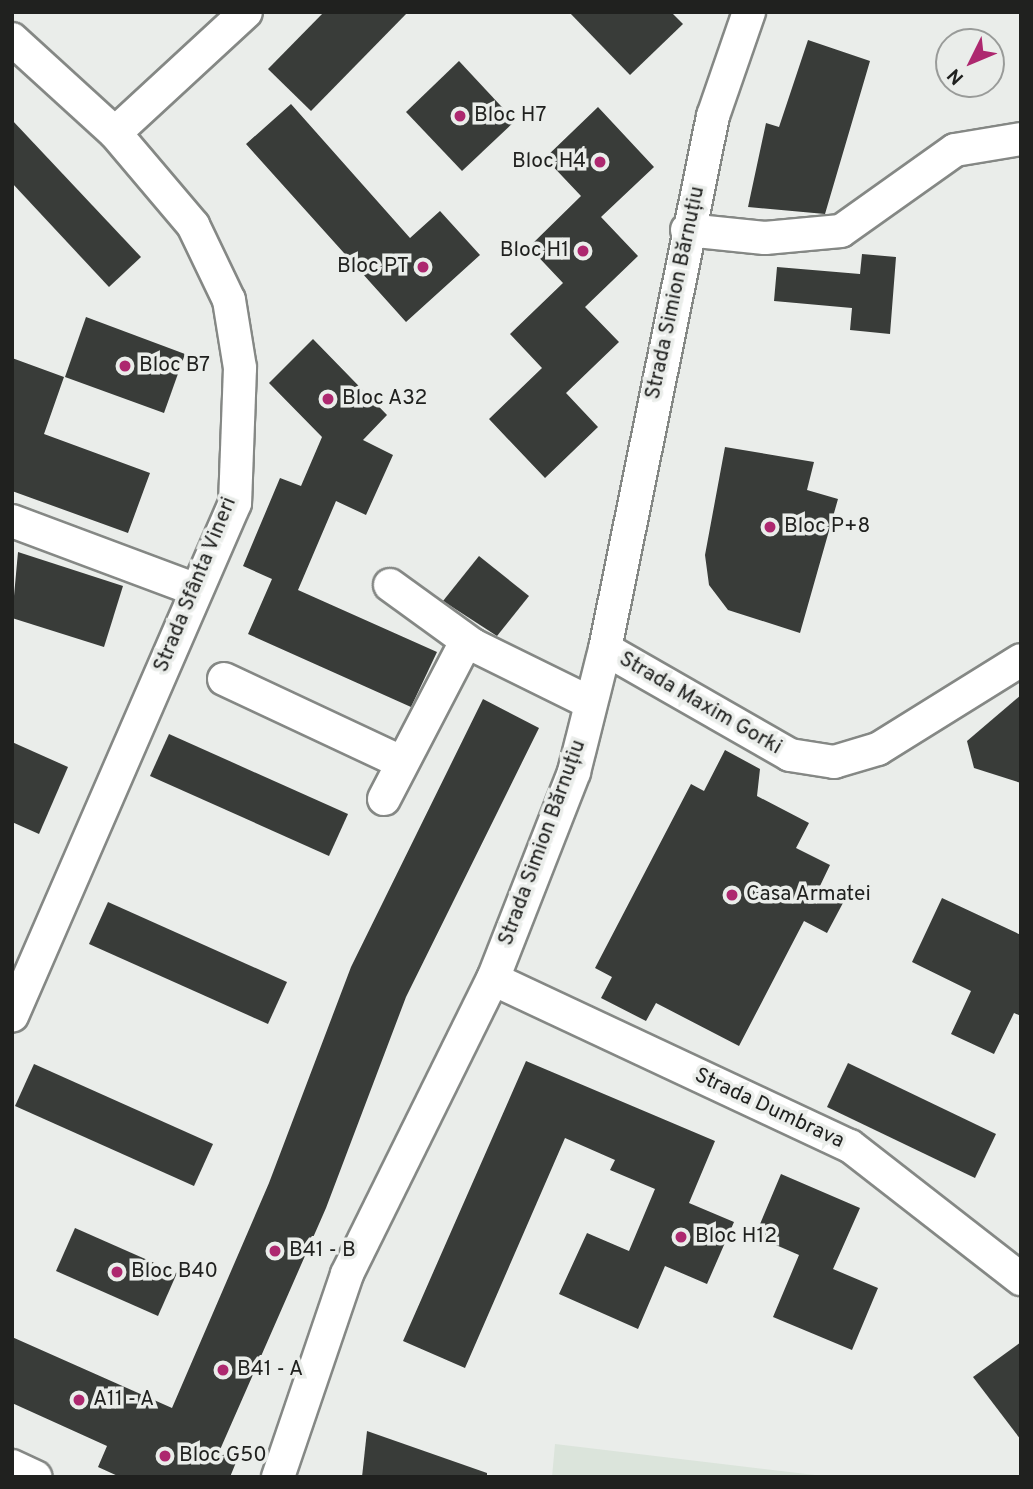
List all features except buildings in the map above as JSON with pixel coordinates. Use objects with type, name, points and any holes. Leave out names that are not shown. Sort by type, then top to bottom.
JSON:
[{"type":"street","points":[[115,133],[246,12]]},
{"type":"street","name":"Strada Simion Bărnuțiu","points":[[278,1477],[347,1274],[493,979],[574,772],[605,649],[687,230],[713,116],[749,12]]},
{"type":"street","name":"Strada Sfânta Vineri","points":[[12,39],[115,133],[193,225],[229,300],[240,368],[235,503],[12,1016]]},
{"type":"street","points":[[687,230],[765,238],[841,231],[955,150],[1021,139]]},
{"type":"street","points":[[12,521],[197,590]]},
{"type":"street","points":[[390,585],[472,645],[591,703]]},
{"type":"street","points":[[384,799],[453,656],[472,645]]},
{"type":"street","name":"Strada Maxim Gorki","points":[[605,649],[790,755],[834,762],[878,750],[1021,660]]},
{"type":"street","points":[[224,679],[401,762]]},
{"type":"street","name":"Strada Dumbrava","points":[[493,979],[850,1146],[1021,1279]]},
{"type":"street","points":[[12,1466],[36,1477]]},
{"type":"shaded area","points":[[555,1444],[832,1477],[552,1477]]},
{"type":"place","name":"Bloc H7","points":[[460,116]]},
{"type":"place","name":"Bloc H4","points":[[600,162]]},
{"type":"place","name":"Bloc H1","points":[[583,251]]},
{"type":"place","name":"Bloc PT","points":[[423,267]]},
{"type":"place","name":"Bloc B7","points":[[125,366]]},
{"type":"place","name":"Bloc A32","points":[[328,399]]},
{"type":"place","name":"Bloc P+8","points":[[770,527]]},
{"type":"place","name":"Casa Armatei","points":[[732,895]]},
{"type":"place","name":"Bloc H12","points":[[681,1237]]},
{"type":"place","name":"B41 - B","points":[[275,1251]]},
{"type":"place","name":"Bloc B40","points":[[117,1272]]},
{"type":"place","name":"B41 - A","points":[[223,1370]]},
{"type":"place","name":"A11 - A","points":[[79,1400]]},
{"type":"place","name":"Bloc G50","points":[[165,1456]]}]
